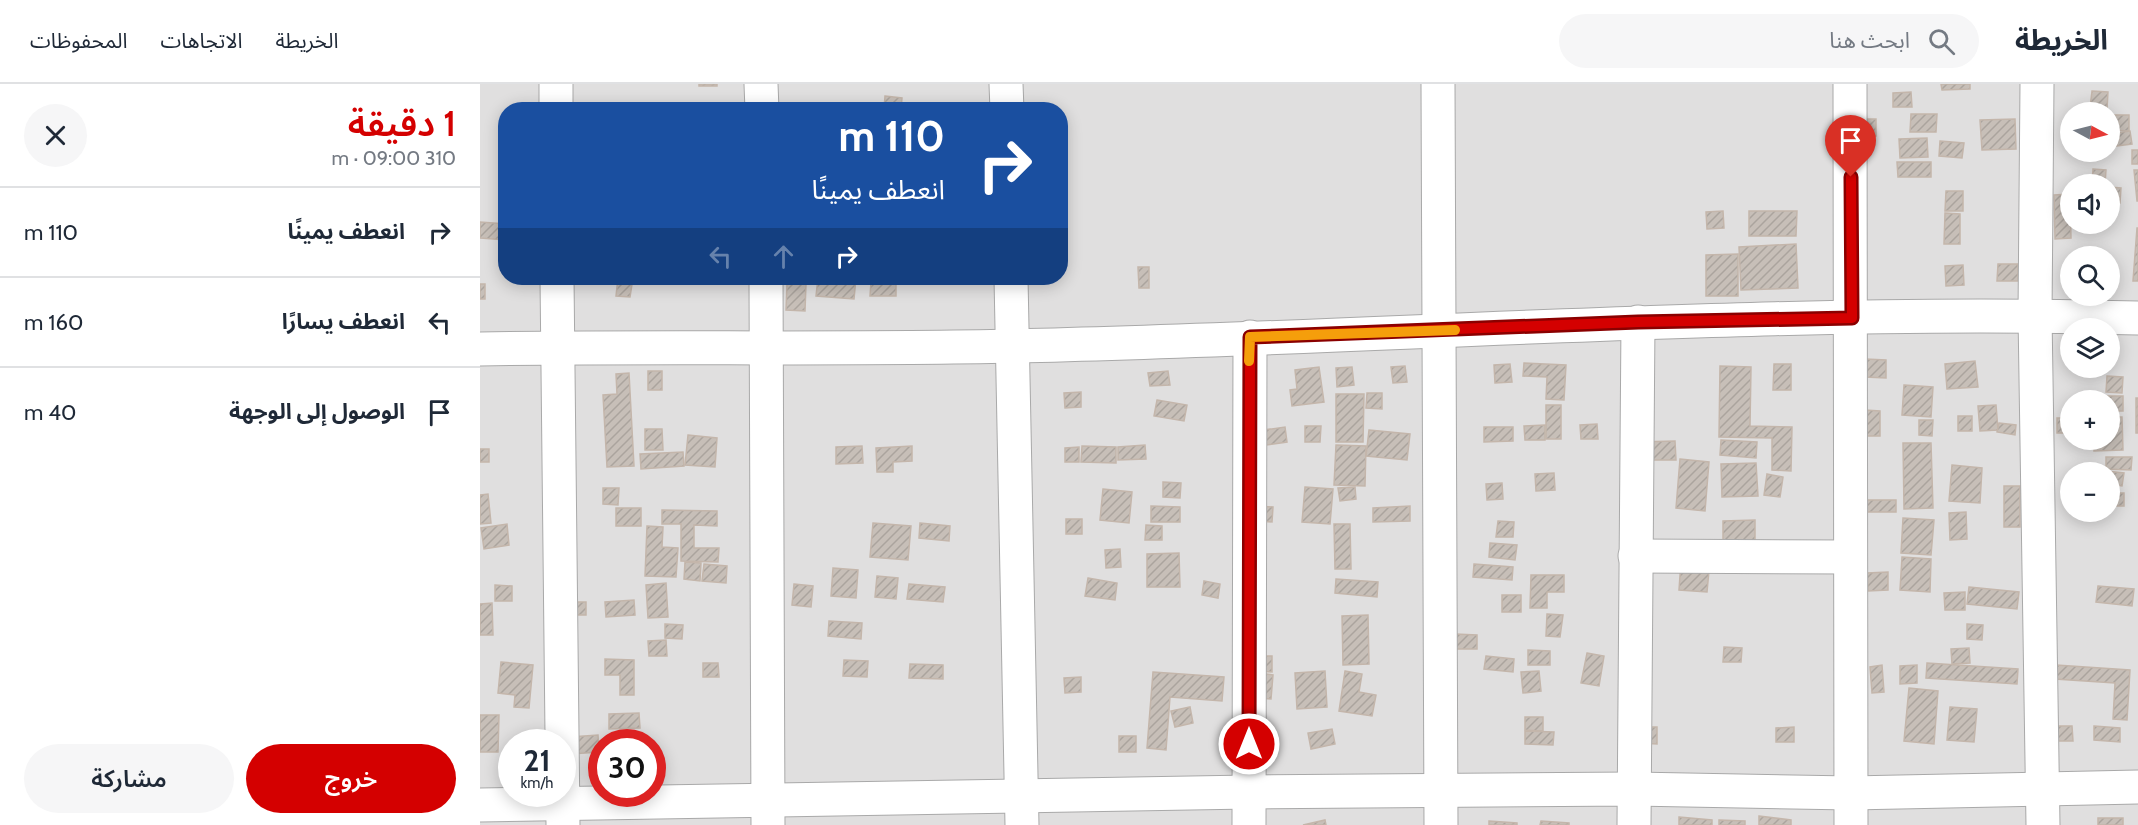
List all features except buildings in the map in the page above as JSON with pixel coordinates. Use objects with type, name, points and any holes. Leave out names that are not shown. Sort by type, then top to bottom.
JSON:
[{"type":"street","points":[[556,84],[556,102]]},
{"type":"street","points":[[761,84],[762,102]]},
{"type":"street","points":[[1006,84],[1007,102]]},
{"type":"street","points":[[1438,84],[1437,331],[1441,825]]},
{"type":"street","points":[[1850,84],[1851,825]]},
{"type":"street","points":[[2037,84],[2035,315],[2043,825]]},
{"type":"street","points":[[557,285],[563,814]]},
{"type":"street","points":[[765,285],[768,812]]},
{"type":"street","points":[[1011,285],[1022,810]]},
{"type":"street","points":[[480,349],[1013,346],[1638,322],[2035,315],[2138,318]]},
{"type":"street","points":[[1634,825],[1638,322]]},
{"type":"street","points":[[1249,825],[1250,337]]},
{"type":"street","points":[[1635,556],[1850,557]]},
{"type":"street","points":[[480,805],[563,814],[1022,810],[1249,792],[1634,789],[1851,793],[2042,787],[2138,787]]},
{"type":"shaded area","points":[[480,84],[2138,84],[2138,825],[480,825]]},
{"type":"slow traffic","points":[[1249,361],[1250,337],[1455,330]]},
{"type":"route","points":[[1249,744],[1250,337],[1638,322],[1852,318],[1851,177]]}]
